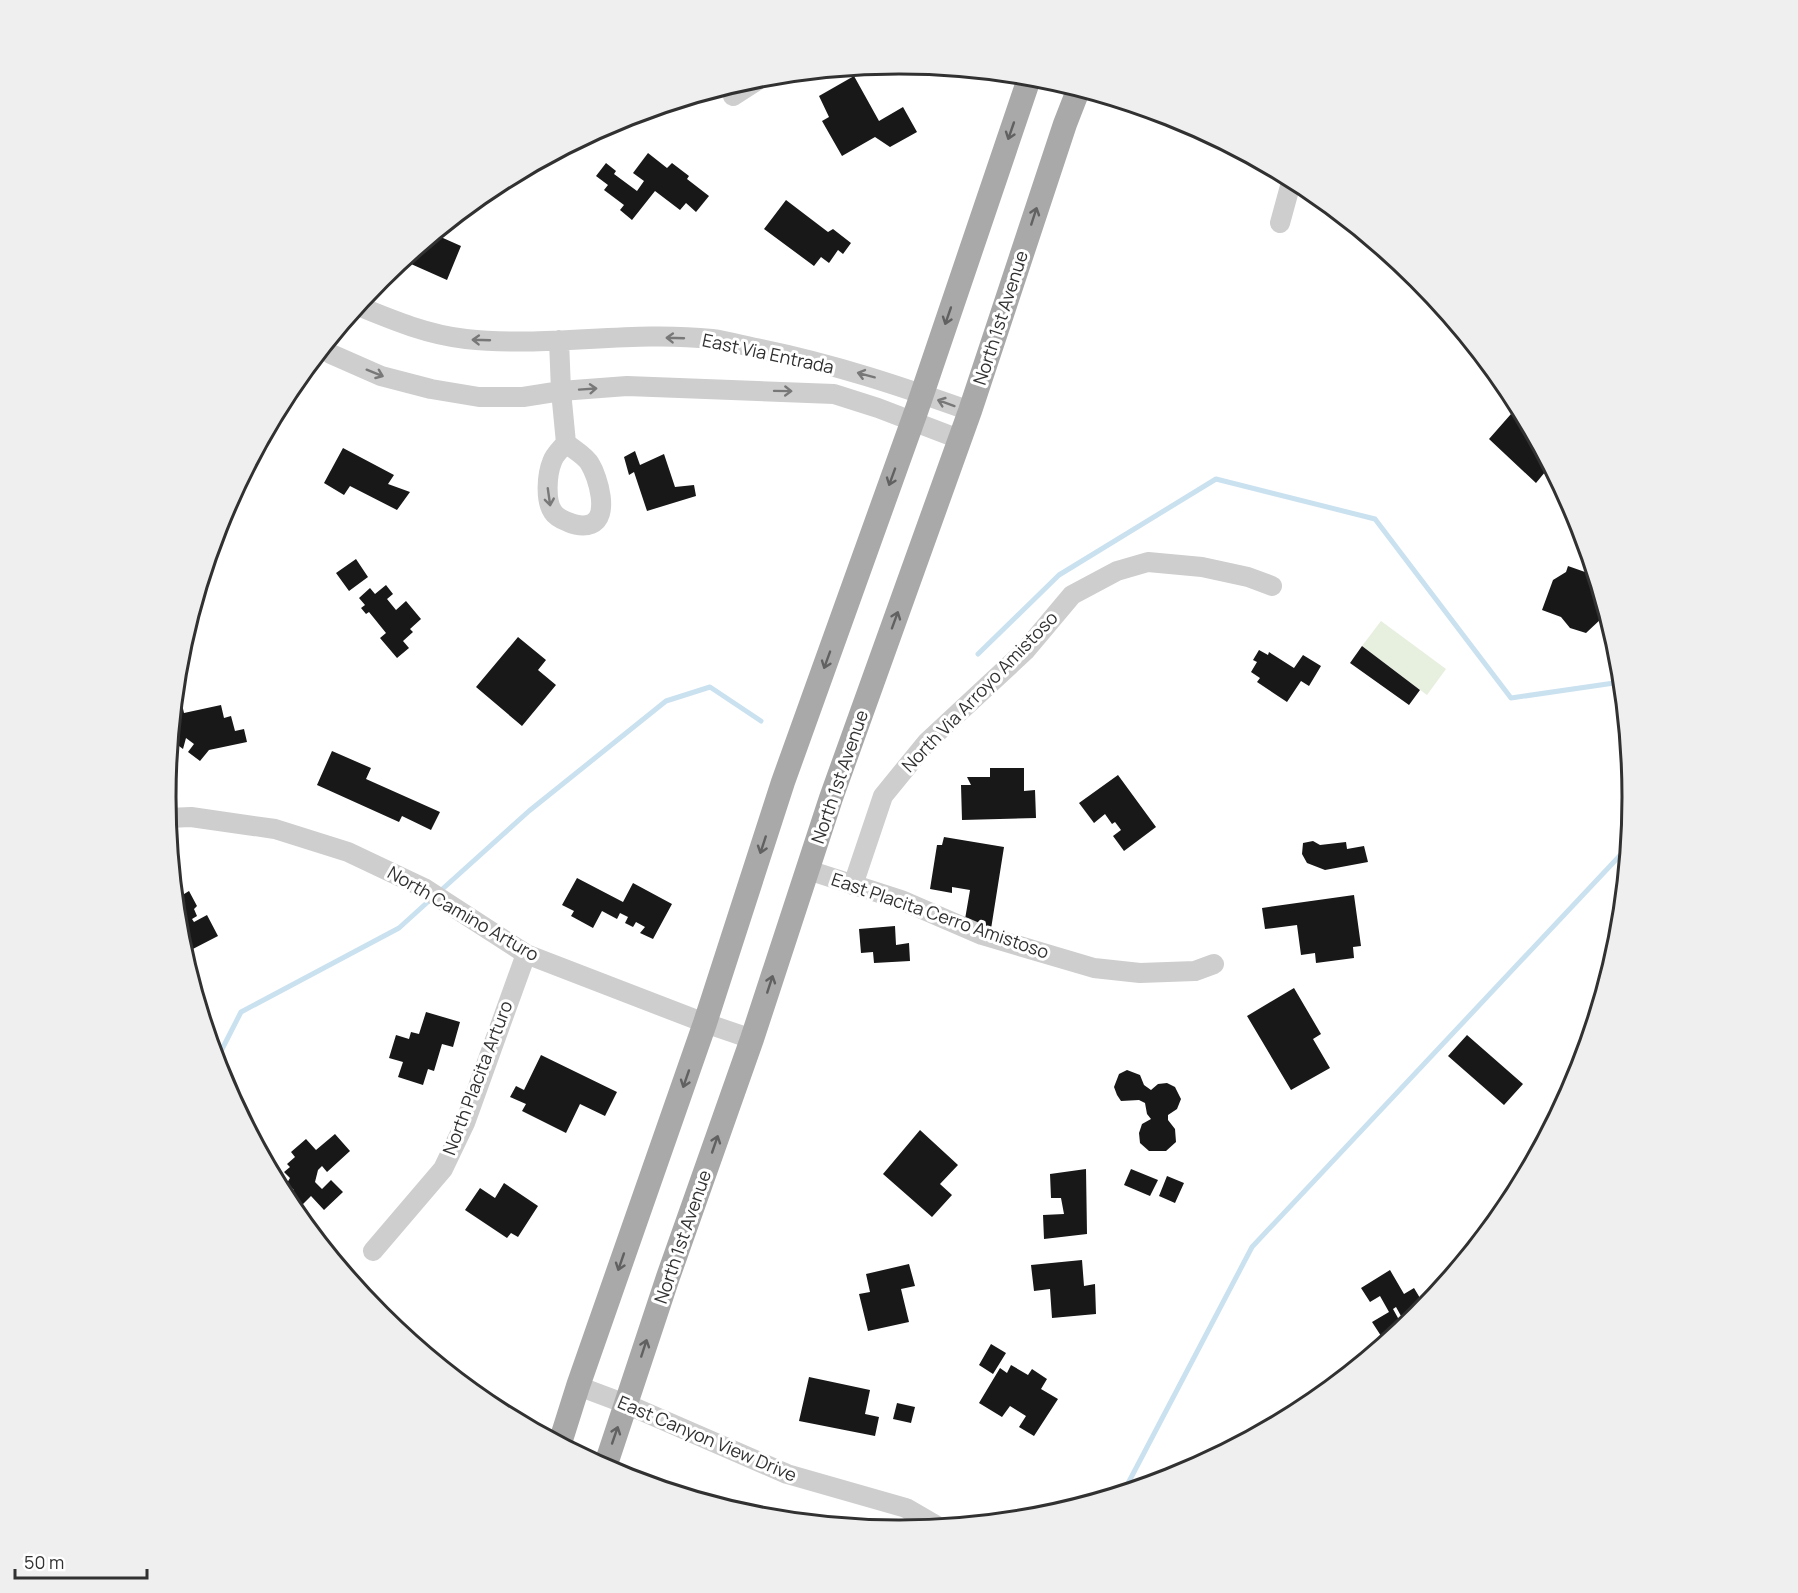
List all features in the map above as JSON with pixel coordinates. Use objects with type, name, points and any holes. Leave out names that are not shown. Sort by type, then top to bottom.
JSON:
[{"type":"main road","points":[[562,1436],[705,1023],[783,782],[922,394],[1027,85]]},
{"type":"main road","name":"North 1st Avenue","points":[[607,1458],[752,1039],[831,798],[970,411],[1075,95]]},
{"type":"street","points":[[733,96],[740,91]]},
{"type":"street","points":[[1280,223],[1290,188]]},
{"type":"street","name":"East Via Entrada","points":[[365,309],[408,327],[465,339],[528,341],[636,336],[712,339],[798,357],[886,381],[970,411]]},
{"type":"street","points":[[559,340],[566,443]]},
{"type":"street","name":"East Via Entrada","points":[[328,352],[381,376],[430,389],[479,397],[523,397],[561,391],[627,386],[834,394],[959,439]]},
{"type":"street","name":"North Via Arroyo Amistoso","points":[[853,885],[883,796],[927,742],[1024,651],[1072,595],[1117,571],[1148,562],[1202,567],[1272,586]]},
{"type":"street","name":"North Camino Arturo","points":[[177,818],[191,817],[275,829],[348,852],[424,888],[526,954],[752,1039]]},
{"type":"street","name":"East Placita Cerro Amistoso","points":[[808,870],[901,900],[982,934],[1094,968],[1140,973],[1195,971],[1214,964]]},
{"type":"street","name":"North Placita Arturo","points":[[373,1251],[443,1168],[465,1123],[526,954]]},
{"type":"street","name":"East Canyon View Drive","points":[[578,1386],[626,1404],[787,1474],[906,1508],[925,1519]]},
{"type":"green space","points":[[1381,621],[1446,669],[1427,695],[1362,646]]},
{"type":"building","points":[[854,76],[879,121],[903,107],[917,132],[890,147],[875,137],[842,156],[822,121],[829,117],[819,96]]},
{"type":"building","points":[[648,153],[667,168],[672,163],[689,176],[687,179],[709,196],[696,212],[686,203],[680,210],[655,191],[632,220],[620,210],[624,205],[604,190],[608,185],[596,176],[606,163],[616,171],[614,174],[637,191],[644,181],[633,173]]},
{"type":"building","points":[[786,200],[828,232],[833,229],[851,243],[843,254],[838,250],[829,263],[821,257],[814,266],[764,229]]},
{"type":"building","points":[[441,237],[461,246],[447,280],[411,264]]},
{"type":"building","points":[[1511,414],[1545,473],[1536,483],[1489,439]]},
{"type":"building","points":[[343,448],[394,475],[388,484],[410,492],[397,510],[350,486],[344,495],[324,483]]},
{"type":"building","points":[[635,451],[640,465],[664,454],[675,487],[694,485],[696,496],[647,511],[634,472],[629,475],[624,457]]},
{"type":"building","points":[[356,559],[368,577],[349,591],[336,573]]},
{"type":"building","points":[[1568,566],[1587,575],[1600,620],[1586,633],[1570,628],[1561,617],[1542,610],[1553,580],[1566,572]]},
{"type":"building","points":[[386,585],[393,594],[387,599],[396,610],[406,601],[421,619],[410,629],[413,632],[403,641],[409,648],[397,658],[380,638],[386,633],[369,612],[366,614],[361,608],[365,605],[359,598],[370,588],[375,594]]},
{"type":"building","points":[[518,637],[546,660],[538,670],[556,685],[522,726],[476,687]]},
{"type":"building","points":[[1362,646],[1420,690],[1409,705],[1350,663]]},
{"type":"building","points":[[1259,650],[1268,655],[1269,652],[1294,668],[1303,655],[1321,666],[1309,686],[1301,681],[1287,702],[1257,682],[1260,678],[1251,672],[1257,662],[1253,660]]},
{"type":"building","points":[[182,704],[184,713],[221,705],[224,718],[231,716],[235,731],[244,729],[247,742],[209,750],[200,761],[188,752],[194,744],[186,738],[183,749],[178,745]]},
{"type":"building","points":[[332,751],[371,768],[366,779],[440,812],[431,830],[402,816],[399,822],[317,785]]},
{"type":"building","points":[[990,768],[1024,768],[1024,791],[1035,790],[1036,818],[962,820],[961,785],[971,785],[967,777],[990,777]]},
{"type":"building","points":[[1118,775],[1156,827],[1124,851],[1113,836],[1121,830],[1115,822],[1112,824],[1105,814],[1094,823],[1079,803]]},
{"type":"building","points":[[944,837],[1004,847],[991,929],[964,925],[970,890],[952,887],[952,893],[930,889],[937,845],[942,845]]},
{"type":"building","points":[[1313,841],[1320,845],[1346,842],[1347,849],[1364,846],[1368,862],[1325,870],[1307,863],[1302,854],[1303,843]]},
{"type":"building","points":[[577,878],[623,902],[633,883],[672,904],[653,939],[640,933],[645,927],[636,922],[633,927],[625,923],[628,917],[620,913],[617,919],[602,911],[593,928],[571,916],[574,911],[562,905]]},
{"type":"building","points":[[189,891],[197,906],[194,909],[197,916],[192,919],[194,922],[207,915],[218,936],[193,949],[190,938],[183,895]]},
{"type":"building","points":[[1354,895],[1361,946],[1353,947],[1354,958],[1316,963],[1315,953],[1301,955],[1297,925],[1265,929],[1262,908]]},
{"type":"building","points":[[895,926],[896,945],[909,943],[910,961],[874,963],[873,952],[861,953],[859,929]]},
{"type":"building","points":[[1294,988],[1321,1034],[1313,1039],[1330,1068],[1291,1090],[1247,1016]]},
{"type":"building","points":[[426,1012],[460,1022],[453,1047],[442,1044],[434,1071],[428,1069],[423,1085],[398,1077],[403,1062],[389,1058],[396,1035],[409,1039],[411,1032],[419,1034]]},
{"type":"building","points":[[1467,1035],[1523,1084],[1504,1105],[1448,1056]]},
{"type":"building","points":[[541,1055],[617,1092],[605,1116],[580,1104],[566,1133],[522,1111],[526,1104],[510,1097],[516,1086],[524,1090]]},
{"type":"building","points":[[1127,1070],[1140,1075],[1144,1085],[1151,1090],[1158,1084],[1167,1083],[1175,1087],[1181,1099],[1177,1109],[1168,1115],[1168,1120],[1175,1129],[1176,1142],[1166,1151],[1149,1151],[1140,1143],[1139,1133],[1142,1124],[1151,1119],[1147,1114],[1145,1103],[1139,1100],[1121,1101],[1114,1087],[1119,1074]]},
{"type":"building","points":[[920,1130],[958,1165],[940,1184],[952,1195],[932,1217],[883,1174]]},
{"type":"building","points":[[335,1134],[350,1151],[327,1172],[322,1166],[318,1170],[315,1182],[322,1189],[331,1180],[343,1192],[324,1210],[311,1196],[302,1204],[288,1182],[290,1178],[284,1172],[290,1167],[287,1164],[295,1157],[291,1152],[306,1139],[316,1150]]},
{"type":"building","points":[[1086,1169],[1087,1234],[1044,1239],[1043,1215],[1064,1214],[1061,1198],[1051,1198],[1050,1174]]},
{"type":"building","points":[[1131,1169],[1158,1180],[1150,1196],[1124,1185]]},
{"type":"building","points":[[1167,1176],[1184,1183],[1175,1203],[1159,1196]]},
{"type":"building","points":[[504,1183],[538,1206],[518,1237],[511,1233],[507,1238],[465,1210],[480,1188],[495,1198]]},
{"type":"building","points":[[1082,1260],[1084,1286],[1095,1284],[1096,1314],[1052,1318],[1050,1289],[1034,1291],[1031,1265]]},
{"type":"building","points":[[909,1264],[915,1286],[901,1289],[909,1322],[868,1331],[859,1294],[870,1292],[866,1274]]},
{"type":"building","points":[[1390,1270],[1404,1294],[1414,1288],[1420,1298],[1401,1316],[1396,1307],[1393,1309],[1398,1319],[1381,1336],[1372,1322],[1389,1312],[1380,1296],[1370,1302],[1361,1288]]},
{"type":"building","points":[[991,1344],[1006,1353],[993,1374],[979,1365]]},
{"type":"building","points":[[1011,1365],[1028,1375],[1032,1369],[1047,1379],[1041,1389],[1058,1399],[1034,1436],[1019,1427],[1026,1416],[1010,1406],[1002,1417],[979,1403],[1000,1368],[1007,1373]]},
{"type":"building","points":[[809,1377],[870,1390],[865,1414],[879,1417],[875,1436],[799,1421]]},
{"type":"building","points":[[897,1403],[915,1407],[911,1423],[893,1419]]},
{"type":"waterway","points":[[978,654],[1059,575],[1216,479],[1375,519],[1511,698],[1613,683]]},
{"type":"waterway","points":[[438,893],[529,811],[666,701],[710,687],[761,721]]},
{"type":"waterway","points":[[1129,1482],[1252,1247],[1619,857]]},
{"type":"waterway","points":[[222,1049],[241,1012],[399,928],[431,899]]}]
